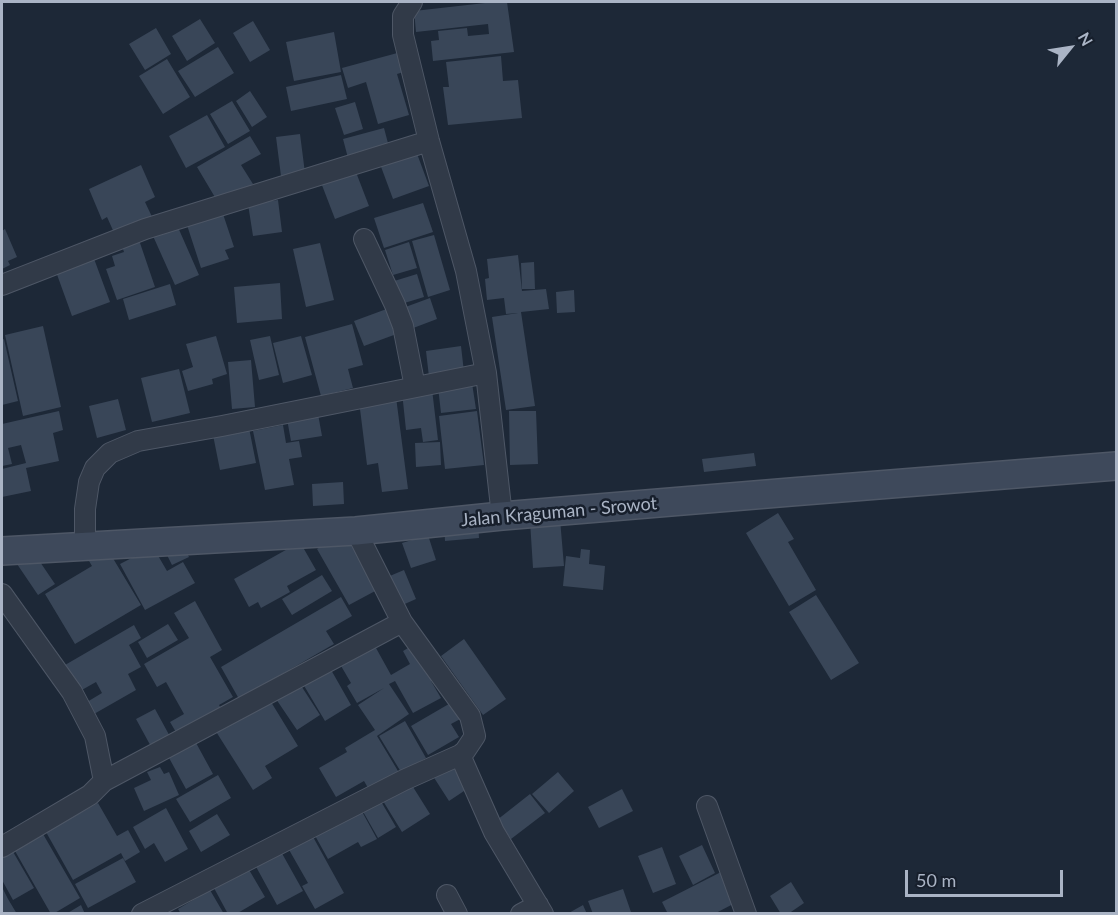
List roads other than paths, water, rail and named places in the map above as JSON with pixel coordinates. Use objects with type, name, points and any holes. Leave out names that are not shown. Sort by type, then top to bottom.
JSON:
[{"type":"street","points":[[412,2],[403,16],[403,35],[429,141],[466,271],[486,373],[502,516]]},
{"type":"street","points":[[2,285],[145,229],[429,141]]},
{"type":"street","points":[[364,239],[403,326],[415,387]]},
{"type":"street","points":[[85,547],[85,509],[89,482],[95,468],[110,453],[138,441],[486,373]]},
{"type":"street","name":"Jalan Kraguman - Srowot","points":[[2,551],[356,531],[502,516],[1116,466]]},
{"type":"street","points":[[142,914],[176,905],[404,780],[460,755],[475,736],[470,716],[402,622],[356,531]]},
{"type":"street","points":[[2,594],[72,692],[95,736],[104,781]]},
{"type":"street","points":[[2,847],[90,795],[104,781],[402,622]]},
{"type":"street","points":[[460,755],[494,832],[534,911]]},
{"type":"street","points":[[707,806],[746,914]]},
{"type":"street","points":[[447,895],[457,914]]}]
